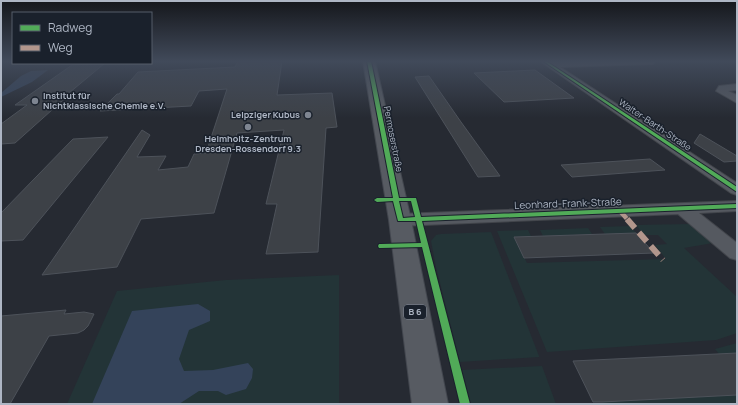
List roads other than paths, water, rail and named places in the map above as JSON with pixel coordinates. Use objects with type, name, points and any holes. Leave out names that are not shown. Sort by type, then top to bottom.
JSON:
[{"type":"main road","name":"Permoserstraße","points":[[373,80],[400,220],[430,404]]},
{"type":"street","name":"Walter-Barth-Straße","points":[[572,80],[737,190]]},
{"type":"street","points":[[737,87],[723,88],[721,91],[737,100]]},
{"type":"street","name":"Leonhard-Frank-Straße","points":[[400,220],[737,206]]},
{"type":"street","points":[[683,209],[737,253]]},
{"type":"water","points":[[16,80],[35,80],[1,97],[1,93]]},
{"type":"water","points":[[198,304],[210,311],[210,321],[189,330],[179,359],[184,371],[213,370],[248,363],[253,369],[252,378],[246,389],[226,395],[218,391],[199,391],[179,404],[92,404],[132,311]]},
{"type":"place","name":"Institut für Nichtklassische Chemie e.V.","points":[[35,101]]},
{"type":"place","name":"Leipziger Kubus","points":[[308,115]]},
{"type":"place","name":"Helmholtz-Zentrum Dresden-Rossendorf 9.3","points":[[248,127]]}]
